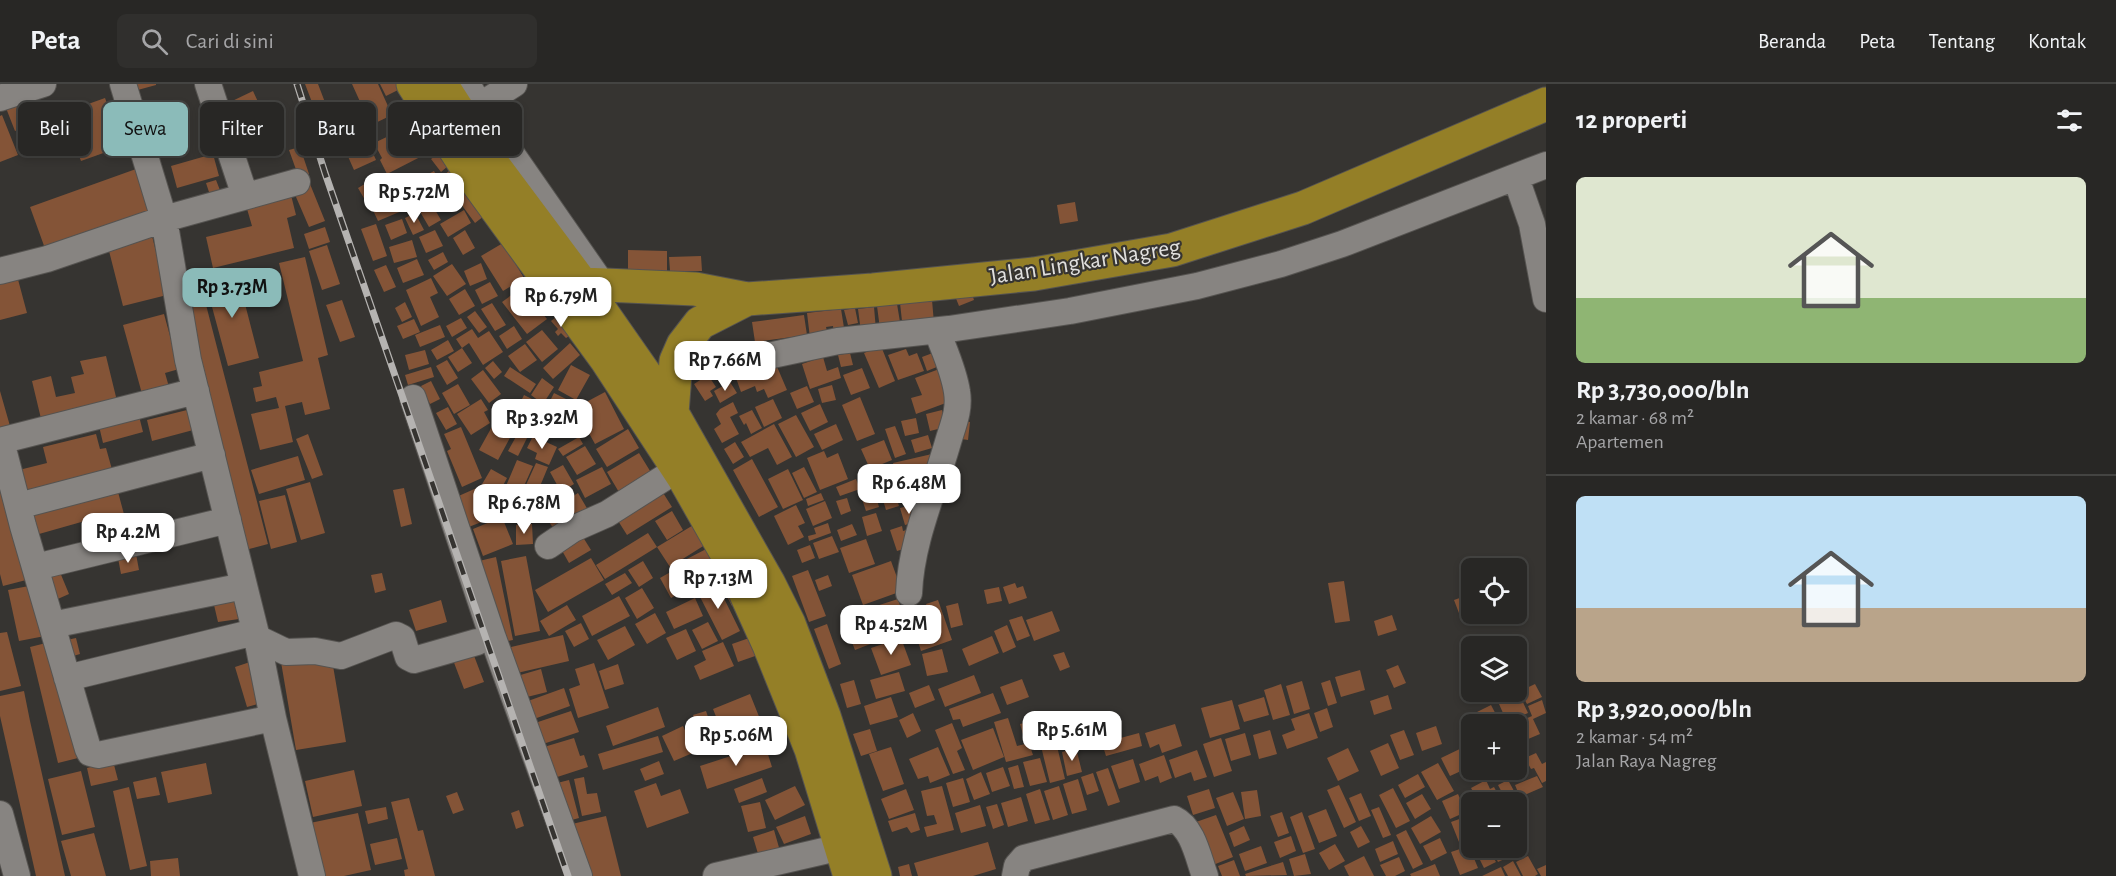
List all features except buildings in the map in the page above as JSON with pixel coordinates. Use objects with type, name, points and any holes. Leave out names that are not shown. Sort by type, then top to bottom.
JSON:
[{"type":"highway","points":[[412,84],[471,174],[606,359],[678,469],[731,561],[812,749],[845,861]]},
{"type":"highway","points":[[441,84],[490,162],[592,284],[672,413],[769,584],[789,624],[824,716],[875,876]]},
{"type":"highway","name":"Jalan Lingkar Nagreg","points":[[672,413],[676,361],[683,345],[700,323],[747,299],[873,290],[1034,274],[1172,250],[1303,208],[1546,104]]},
{"type":"highway","points":[[592,284],[695,289],[747,299]]},
{"type":"street","points":[[0,98],[43,84]]},
{"type":"street","points":[[123,84],[164,219],[188,360],[256,635],[273,718],[312,876]]},
{"type":"street","points":[[208,84],[245,196]]},
{"type":"street","points":[[514,84],[473,95],[529,180],[592,284]]},
{"type":"street","points":[[676,361],[711,366],[740,362],[838,341],[937,331],[1081,309],[1197,286],[1281,264],[1342,244],[1546,165]]},
{"type":"street","points":[[1516,178],[1539,222],[1546,299]]},
{"type":"street","points":[[0,271],[47,259],[164,219],[297,182]]},
{"type":"street","points":[[909,593],[910,568],[922,522],[939,475],[957,413],[957,393],[937,331]]},
{"type":"street","points":[[196,391],[0,441],[88,749],[94,755],[273,718]]},
{"type":"street","points":[[413,398],[486,640],[579,876]]},
{"type":"street","points":[[18,506],[212,455]]},
{"type":"street","points":[[548,546],[573,529],[607,514],[678,469]]},
{"type":"street","points":[[36,567],[228,520]]},
{"type":"street","points":[[52,625],[244,586]]},
{"type":"street","points":[[67,678],[256,635],[286,652],[315,651],[341,656],[396,635],[402,638],[408,657],[414,660],[486,640]]},
{"type":"street","points":[[0,814],[17,876]]},
{"type":"street","points":[[1015,876],[1017,866],[1024,858],[1174,819],[1182,823],[1188,831],[1205,876]]},
{"type":"street","points":[[716,876],[845,861]]},
{"type":"railway","points":[[297,84],[325,173],[568,876]]}]
